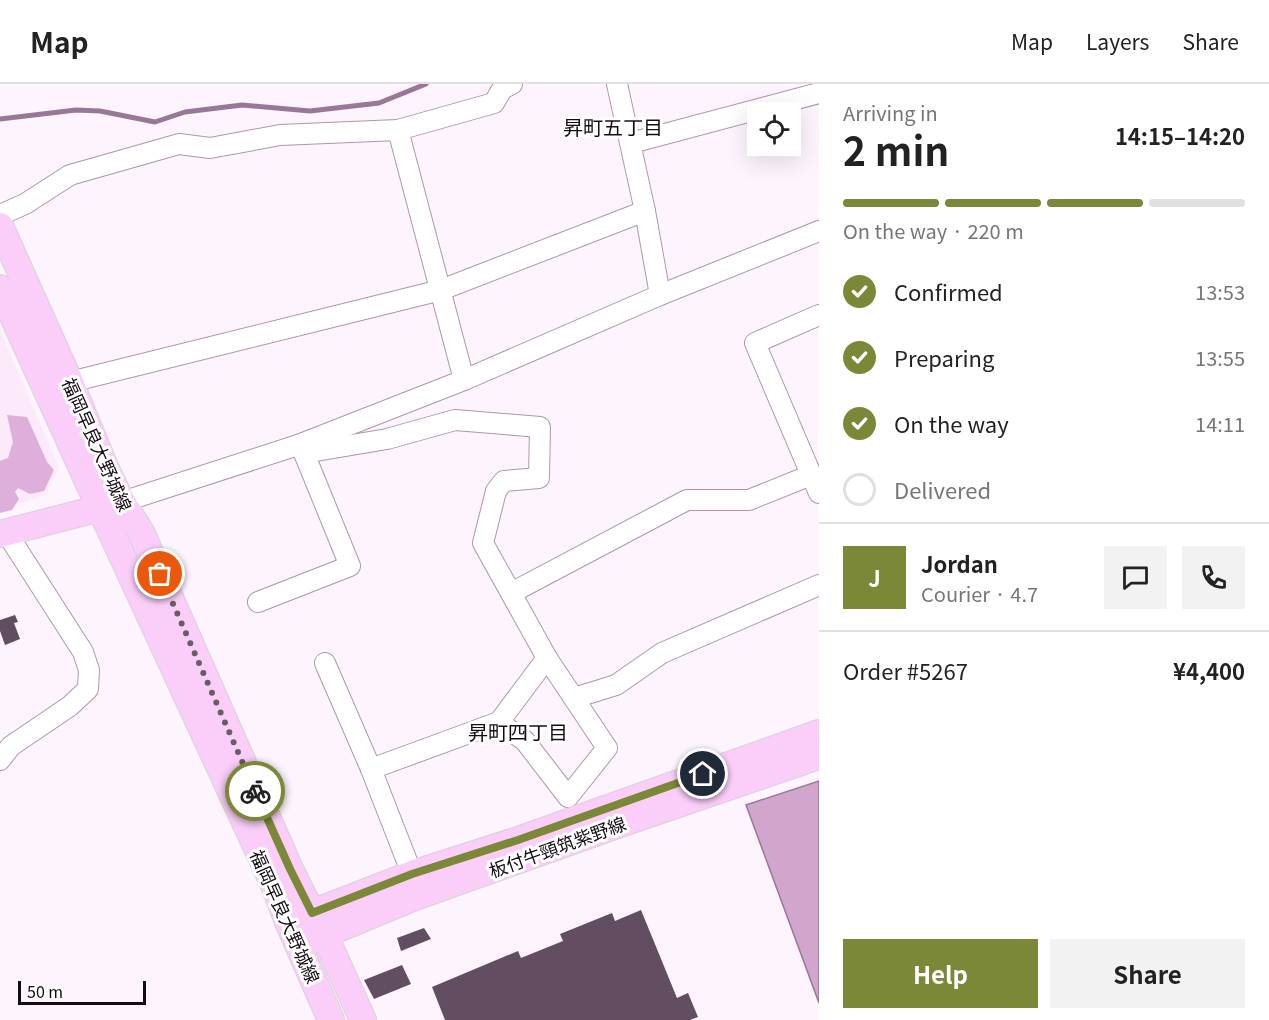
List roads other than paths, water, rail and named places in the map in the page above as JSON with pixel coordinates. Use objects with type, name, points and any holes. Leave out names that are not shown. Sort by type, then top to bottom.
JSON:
[{"type":"main road","name":"福岡早良大野城線","points":[[0,226],[70,382],[105,467],[111,505],[141,532],[290,869],[363,1020]]},
{"type":"main road","name":"福岡早良大野城線","points":[[0,288],[111,505],[331,1020]]},
{"type":"main road","points":[[3,533],[111,505]]},
{"type":"main road","name":"板付牛頸筑紫野線","points":[[299,946],[318,923],[412,874],[518,840],[819,733]]},
{"type":"main road","name":"板付牛頸筑紫野線","points":[[288,922],[318,923],[415,897],[819,756]]},
{"type":"street","points":[[0,215],[25,204],[70,175],[179,144],[210,148],[280,135],[398,130],[494,103],[502,88],[512,84]]},
{"type":"street","points":[[617,84],[645,211],[660,295]]},
{"type":"street","points":[[631,143],[819,93]]},
{"type":"street","points":[[398,130],[464,380]]},
{"type":"street","points":[[70,382],[441,290],[645,211]]},
{"type":"street","points":[[111,505],[301,449],[660,295],[819,231]]},
{"type":"street","points":[[511,593],[687,500],[749,500],[815,484],[755,343],[819,315]]},
{"type":"street","points":[[301,449],[387,439],[455,420],[540,427],[539,478],[504,481],[496,491],[483,543],[547,658],[607,747],[568,797],[525,741],[499,722]]},
{"type":"street","points":[[258,602],[350,566],[301,449]]},
{"type":"street","points":[[0,760],[11,746],[70,706],[88,689],[89,670],[83,652],[3,533]]},
{"type":"street","points":[[574,698],[616,685],[662,653],[819,585]]},
{"type":"street","points":[[371,769],[499,722],[547,658]]},
{"type":"street","points":[[325,663],[371,769],[412,874]]},
{"type":"waterway","points":[[0,119],[76,110],[100,111],[155,122],[185,112],[242,105],[310,111],[379,103],[426,84]]},
{"type":"district","name":"昇町五丁目","points":[[613,126]]},
{"type":"district","name":"昇町四丁目","points":[[518,731]]}]
